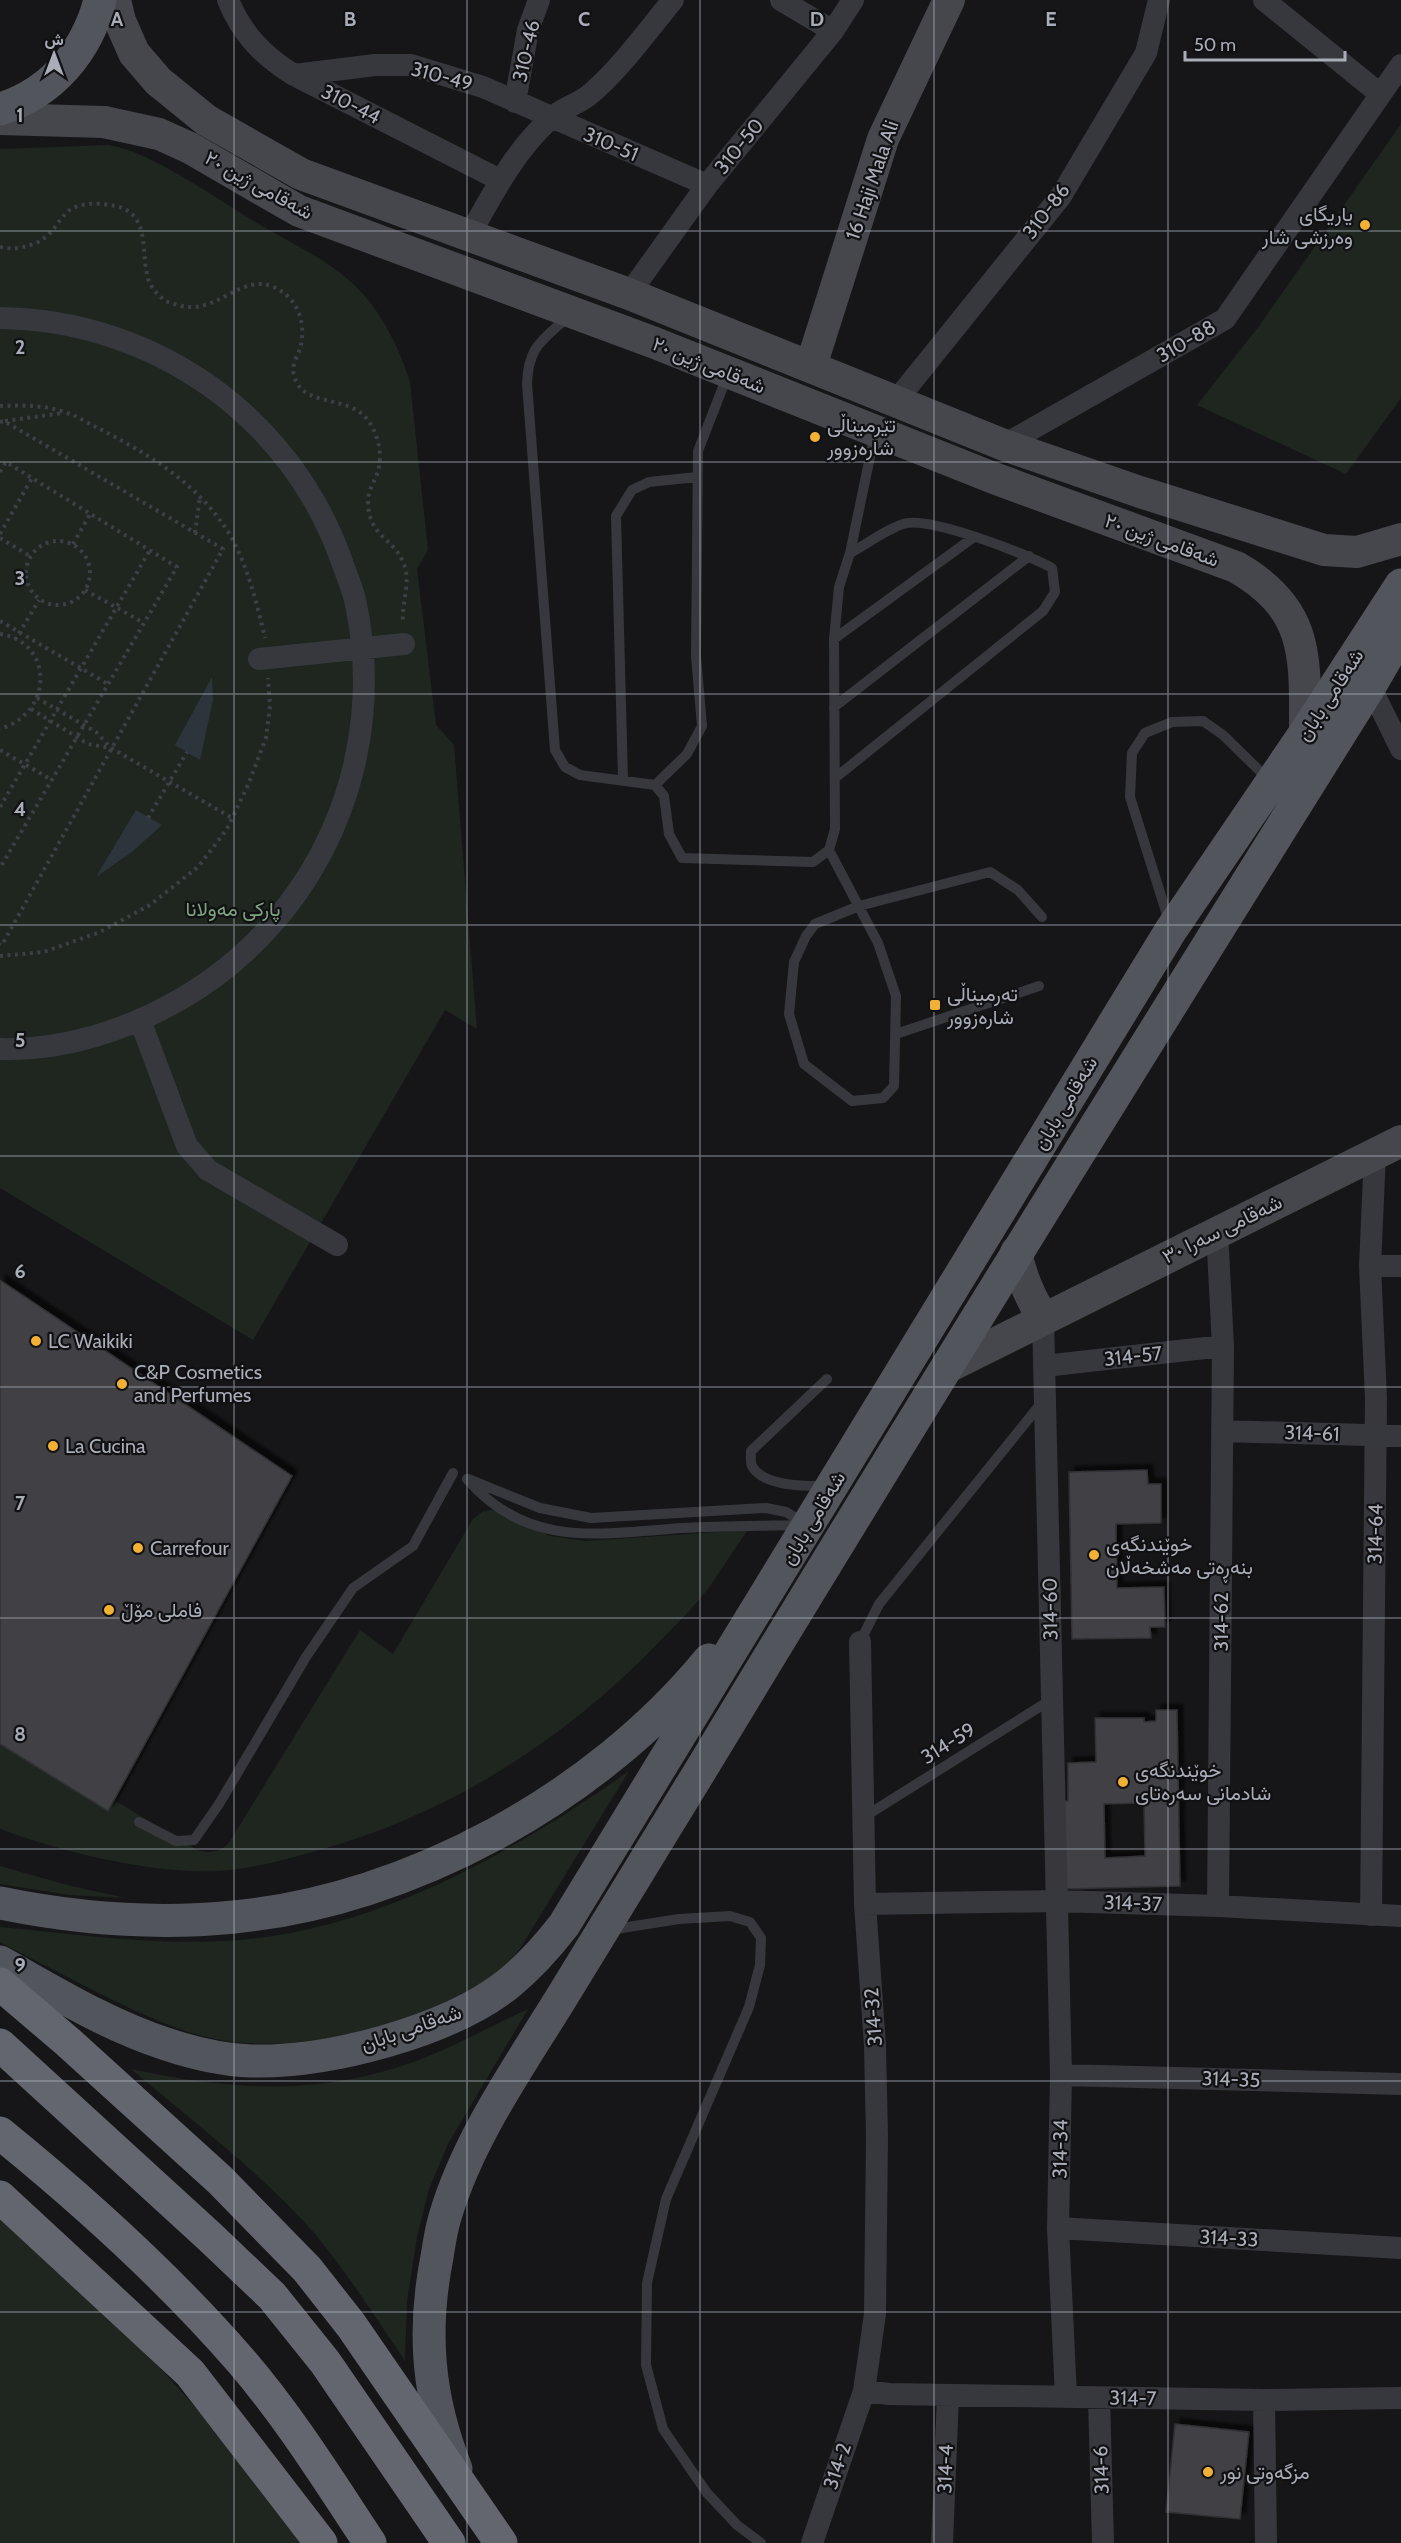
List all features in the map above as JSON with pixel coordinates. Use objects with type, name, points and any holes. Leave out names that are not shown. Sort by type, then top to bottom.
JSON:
[{"type":"highway","points":[[0,1984],[212,2172],[307,2269],[351,2325],[501,2543]]},
{"type":"highway","points":[[0,2044],[210,2236],[272,2296],[325,2362],[449,2543]]},
{"type":"highway","points":[[0,2133],[99,2219],[174,2291],[241,2361],[297,2433],[370,2543]]},
{"type":"highway","points":[[0,2198],[189,2373],[321,2543]]},
{"type":"main road","points":[[0,109],[34,94],[60,74],[81,49],[95,19],[100,0]]},
{"type":"main road","name":"شەقامی ژین ٢٠","points":[[114,0],[120,21],[134,53],[158,81],[206,120],[301,174],[629,294],[1004,445],[1140,492],[1324,550],[1357,552],[1401,539]]},
{"type":"main road","name":"16 Haji Mala Ali","points":[[811,366],[883,139],[949,0]]},
{"type":"main road","name":"شەقامی ژین ٢٠","points":[[0,119],[104,122],[159,134],[190,148],[299,211],[573,312],[991,477],[1236,567],[1260,580],[1276,595],[1289,615],[1304,658],[1305,733]]},
{"type":"main road","points":[[1126,527],[1140,492]]},
{"type":"main road","name":"شەقامی بابان","points":[[0,1962],[97,2016],[166,2044],[207,2055],[250,2061],[299,2058],[345,2051],[396,2038],[443,2021],[488,1998],[508,1984],[546,1948],[564,1925],[1171,930],[1272,783],[1401,585]]},
{"type":"main road","points":[[462,2485],[444,2438],[432,2388],[428,2348],[429,2306],[444,2218],[466,2163],[501,2095],[837,1544],[948,1367],[1016,1252],[1370,686],[1401,632]]},
{"type":"main road","name":"شەقامی سەرا ٣٠","points":[[948,1367],[1388,1147]]},
{"type":"main road","points":[[1016,1252],[1021,1276],[1030,1298],[1043,1318]]},
{"type":"main road","points":[[830,1489],[858,1511]]},
{"type":"main road","points":[[807,1525],[837,1544]]},
{"type":"main road","points":[[0,1903],[65,1915],[137,1921],[236,1917],[328,1900],[440,1860],[540,1807],[577,1783],[622,1747],[656,1717],[699,1672],[778,1574]]},
{"type":"street","name":"310-44","points":[[228,0],[240,26],[276,64],[500,180]]},
{"type":"street","name":"310-46","points":[[515,102],[528,30],[539,0]]},
{"type":"street","points":[[469,236],[500,180],[550,118],[588,97],[673,0]]},
{"type":"street","points":[[781,0],[833,31]]},
{"type":"street","name":"310-50","points":[[629,294],[707,185],[833,31],[853,0]]},
{"type":"street","name":"310-86","points":[[896,401],[1060,196],[1146,53],[1159,0]]},
{"type":"street","points":[[1264,0],[1380,94]]},
{"type":"street","name":"310-49","points":[[294,75],[375,65],[411,65],[483,87],[515,102]]},
{"type":"street","name":"310-88","points":[[1004,445],[1225,319],[1401,65]]},
{"type":"street","name":"310-51","points":[[515,102],[707,185]]},
{"type":"street","points":[[0,318],[38,318],[112,335],[180,365],[241,409],[292,464],[331,529],[355,599],[365,674],[359,745],[340,814],[309,878],[265,934],[211,981],[149,1017],[84,1039],[16,1049],[0,1049]]},
{"type":"street","points":[[263,659],[404,644]]},
{"type":"street","points":[[1370,686],[1401,749]]},
{"type":"street","points":[[140,1020],[188,1146],[195,1158],[208,1170],[337,1245]]},
{"type":"street","name":"314-64","points":[[1371,1915],[1376,1435],[1370,1266],[1388,1147]]},
{"type":"street","name":"314-62","points":[[1217,1231],[1223,1346],[1218,1906]]},
{"type":"street","points":[[1370,1266],[1401,1266]]},
{"type":"street","name":"314-60","points":[[1043,1318],[1058,1901]]},
{"type":"street","name":"314-57","points":[[1044,1365],[1223,1346]]},
{"type":"street","name":"314-61","points":[[1222,1431],[1401,1436]]},
{"type":"street","name":"314-32","points":[[860,1642],[865,1904],[875,2046],[877,2137],[876,2314],[864,2391]]},
{"type":"street","name":"314-37","points":[[865,1904],[1058,1901],[1218,1906],[1401,1916]]},
{"type":"street","name":"314-34","points":[[1058,1901],[1061,2075],[1058,2228],[1066,2397]]},
{"type":"street","name":"314-35","points":[[1061,2075],[1401,2084]]},
{"type":"street","name":"314-33","points":[[1058,2228],[1401,2248]]},
{"type":"street","name":"314-7","points":[[864,2391],[948,2396],[1099,2398],[1264,2400],[1401,2398]]},
{"type":"street","name":"314-2","points":[[812,2543],[864,2391]]},
{"type":"street","name":"314-4","points":[[942,2543],[948,2396]]},
{"type":"street","name":"314-6","points":[[1099,2398],[1103,2543]]},
{"type":"street","points":[[1264,2400],[1266,2543]]},
{"type":"lane","points":[[573,312],[535,348],[528,365],[527,384],[555,750],[565,767],[580,775],[655,785],[664,796],[669,834],[682,858],[813,862],[829,850],[835,829],[834,639],[839,587],[850,553],[876,431]]},
{"type":"lane","points":[[655,785],[687,754],[702,726],[696,656],[698,451],[728,374]]},
{"type":"lane","points":[[623,779],[616,516],[632,490],[649,482],[697,477]]},
{"type":"lane","points":[[835,778],[1043,611],[1055,592],[1052,568],[1029,556],[927,522],[904,523],[850,553]]},
{"type":"lane","points":[[834,639],[974,537]]},
{"type":"lane","points":[[834,707],[1029,556]]},
{"type":"lane","points":[[1171,930],[1130,797],[1132,753],[1145,733],[1172,722],[1203,721],[1223,735],[1272,783]]},
{"type":"lane","points":[[829,850],[859,906],[878,943],[896,996],[894,1086],[883,1098],[852,1101],[804,1064],[789,1014],[794,962],[806,936],[815,924],[859,906],[990,872],[1018,890],[1042,917]]},
{"type":"lane","points":[[896,1034],[1039,986]]},
{"type":"lane","points":[[827,1379],[751,1451],[751,1460],[752,1466],[761,1475],[779,1483],[830,1489]]},
{"type":"lane","points":[[860,1642],[879,1604],[1045,1398]]},
{"type":"lane","points":[[139,1821],[176,1841],[194,1840],[219,1804],[306,1657],[353,1588],[413,1546],[453,1473]]},
{"type":"lane","points":[[467,1479],[540,1508],[574,1517],[609,1518],[766,1508],[786,1512],[807,1525],[729,1526],[602,1534],[567,1533],[531,1525],[514,1518],[492,1504],[467,1479]]},
{"type":"lane","name":"314-59","points":[[864,1817],[1052,1698]]},
{"type":"lane","points":[[603,1931],[679,1919],[730,1916],[750,1922],[761,1938],[760,1965],[749,2007],[666,2199],[647,2283],[646,2365],[663,2429],[707,2493],[737,2525],[761,2543]]},
{"type":"path","points":[[0,247],[19,248],[34,244],[46,237],[72,209],[86,205],[119,206],[132,215],[139,225],[145,237],[147,276],[153,291],[168,302],[184,307],[203,307],[255,284],[270,286],[287,296],[300,311],[303,331],[294,375],[301,387],[312,397],[339,401],[354,408],[367,419],[375,432],[380,451],[378,471],[368,500],[371,518],[380,537],[403,560],[407,572],[401,611],[404,644]]},
{"type":"path","points":[[0,406],[26,404],[67,413],[158,462],[200,497],[223,524],[255,596],[266,641],[263,659],[270,706],[266,738],[248,785],[226,829],[198,867],[150,905],[100,932],[44,952],[1,956],[1,945],[223,549],[2,421]]},
{"type":"path","points":[[2,421],[67,413]]},
{"type":"path","points":[[0,472],[6,462],[177,567],[0,868]]},
{"type":"path","points":[[30,556],[0,536],[32,478]]},
{"type":"path","points":[[195,533],[200,497]]},
{"type":"path","points":[[73,544],[90,514]]},
{"type":"path","points":[[52,541],[73,544],[87,559],[89,580],[85,590],[69,603],[49,604],[39,600],[27,583],[25,572],[30,556],[42,545],[52,541]]},
{"type":"path","points":[[0,807],[150,550]]},
{"type":"path","points":[[85,590],[144,623]]},
{"type":"path","points":[[15,640],[39,600]]},
{"type":"path","points":[[0,621],[108,684]]},
{"type":"path","points":[[0,634],[22,644],[33,656],[39,671],[40,687],[31,710],[14,724],[0,729]]},
{"type":"path","points":[[37,698],[96,732],[111,748],[232,818]]},
{"type":"path","points":[[31,710],[88,744],[111,748]]},
{"type":"path","points":[[0,750],[52,780]]},
{"type":"path","points":[[148,818],[187,752]]},
{"type":"green space","name":"یاریگای وەرزشی شار","points":[[1401,124],[1401,398],[1346,474],[1197,405],[1259,326]]},
{"type":"green space","name":"پارکی مەولانا","points":[[108,145],[144,156],[164,166],[340,273],[371,303],[385,324],[397,347],[410,382],[428,550],[417,569],[436,725],[454,745],[477,1029],[445,1010],[253,1340],[0,1188],[0,149]]},
{"type":"green space","points":[[499,1510],[550,1536],[586,1541],[748,1530],[692,1608],[623,1678],[585,1710],[546,1740],[461,1793],[417,1815],[370,1834],[310,1853],[257,1866],[217,1871],[191,1871],[107,1860],[51,1846],[0,1829],[0,1731],[197,1850],[211,1852],[223,1848],[230,1841],[360,1630],[393,1654],[473,1519],[482,1512]]},
{"type":"green space","points":[[629,1771],[519,1950],[503,1968],[472,1989],[405,2019],[345,2035],[297,2042],[273,2044],[225,2041],[202,2036],[138,2012],[0,1942],[0,1927],[112,1938],[195,1942],[278,1935],[332,1923],[385,1906],[488,1859],[537,1832]]},
{"type":"green space","points":[[0,1866],[71,1886],[126,1898],[69,1895],[0,1884]]},
{"type":"green space","points":[[528,2009],[448,2144],[429,2189],[417,2237],[407,2301],[405,2361],[362,2296],[315,2234],[294,2211],[226,2148],[131,2069],[206,2082],[242,2085],[314,2084],[350,2079],[387,2071],[424,2058]]},
{"type":"green space","points":[[0,2216],[155,2362],[245,2463],[306,2543],[0,2543]]},
{"type":"shaded area","points":[[212,677],[213,700],[200,760],[175,745]]},
{"type":"shaded area","points":[[136,810],[162,825],[133,851],[96,877]]},
{"type":"building","name":"فاملی مۆڵ","points":[[0,1280],[292,1476],[108,1811],[0,1744]]},
{"type":"building","name":"خوێندنگەی بنەڕەتی مەشخەڵان","points":[[1147,1470],[1148,1484],[1161,1484],[1161,1523],[1116,1524],[1117,1588],[1164,1587],[1165,1627],[1150,1627],[1151,1638],[1072,1639],[1069,1472]]},
{"type":"building","name":"خوێندنگەی شادمانی سەرەتای","points":[[1156,1710],[1177,1710],[1180,1886],[1065,1889],[1063,1801],[1068,1801],[1068,1763],[1096,1762],[1095,1718],[1144,1718],[1144,1722],[1156,1721]],"holes":[[[1144,1803],[1145,1856],[1105,1858],[1104,1804]]]},
{"type":"building","name":"مزگەوتی نور","points":[[1175,2424],[1249,2432],[1240,2519],[1166,2512]]},
{"type":"place","name":"یاریگای وەرزشی شار","points":[[1365,225]]},
{"type":"place","name":"تێرمیناڵی شارەزوور","points":[[815,437]]},
{"type":"place","name":"تەرمیناڵی شارەزوور","points":[[935,1005]]},
{"type":"place","name":"LC Waikiki","points":[[36,1341]]},
{"type":"place","name":"C&P Cosmetics and Perfumes","points":[[122,1384]]},
{"type":"place","name":"La Cucina","points":[[53,1446]]},
{"type":"place","name":"Carrefour","points":[[138,1548]]},
{"type":"place","name":"خوێندنگەی بنەڕەتی مەشخەڵان","points":[[1094,1555]]},
{"type":"place","name":"فاملی مۆڵ","points":[[109,1610]]},
{"type":"place","name":"خوێندنگەی شادمانی سەرەتای","points":[[1123,1782]]},
{"type":"place","name":"مزگەوتی نور","points":[[1208,2472]]}]
